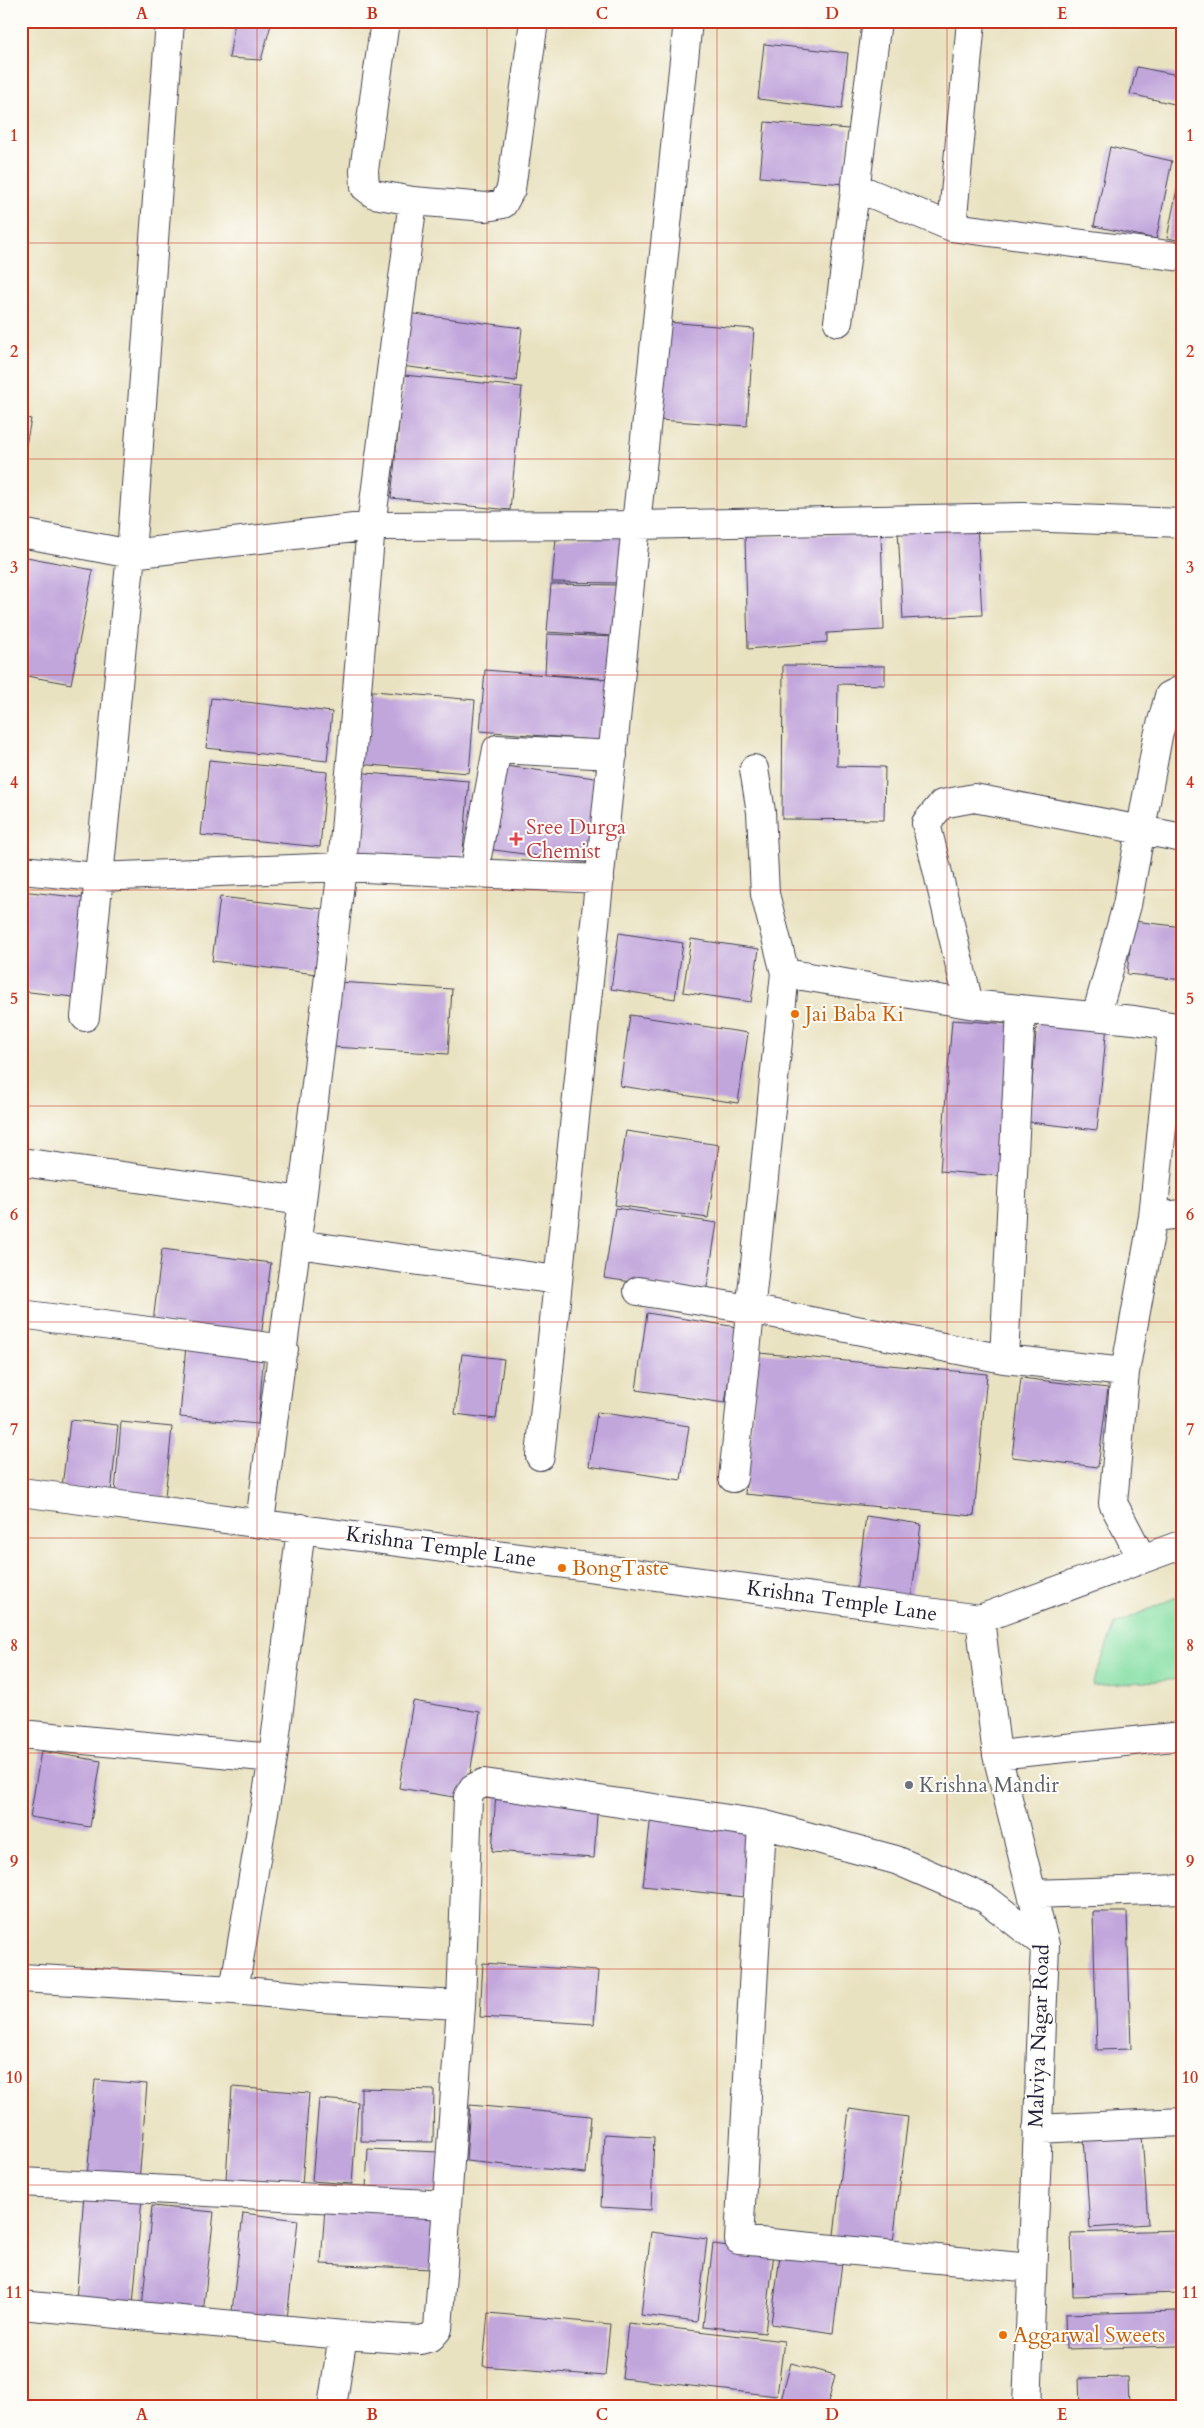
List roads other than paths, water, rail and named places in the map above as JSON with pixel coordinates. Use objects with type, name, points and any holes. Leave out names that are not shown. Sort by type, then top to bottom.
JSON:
[{"type":"street","points":[[84,1016],[131,554],[170,21]]},
{"type":"street","points":[[385,21],[364,170],[364,187],[374,194],[413,201],[486,207],[504,204],[511,189],[534,21]]},
{"type":"street","points":[[540,1456],[688,21]]},
{"type":"street","points":[[838,322],[877,21]]},
{"type":"street","points":[[952,226],[971,21]]},
{"type":"street","points":[[854,187],[952,226],[1183,257]]},
{"type":"street","points":[[260,1522],[284,1349],[342,866],[371,526],[413,201]]},
{"type":"street","points":[[21,534],[131,554],[371,526],[636,525],[1024,517],[1183,522]]},
{"type":"street","points":[[1096,1016],[1127,905],[1158,736],[1169,696],[1183,689]]},
{"type":"street","points":[[474,873],[497,749],[612,755]]},
{"type":"street","points":[[733,1478],[785,973],[765,894],[761,812],[754,770]]},
{"type":"street","points":[[969,1004],[926,822],[942,804],[974,798],[1140,832],[1183,838]]},
{"type":"street","points":[[21,870],[97,877],[342,866],[600,879]]},
{"type":"street","points":[[785,973],[969,1004],[1134,1020],[1178,1028],[1153,1217],[1125,1372],[1113,1502],[1142,1559]]},
{"type":"street","points":[[1004,1359],[1021,1009]]},
{"type":"street","points":[[21,1162],[302,1201]]},
{"type":"street","points":[[1153,1217],[1183,1214]]},
{"type":"street","points":[[297,1244],[557,1280]]},
{"type":"street","points":[[638,1291],[750,1309],[1004,1359],[1125,1372]]},
{"type":"street","points":[[21,1314],[284,1349]]},
{"type":"street","name":"Krishna Temple Lane","points":[[21,1492],[260,1522],[980,1619]]},
{"type":"street","points":[[234,1990],[273,1758],[302,1528]]},
{"type":"street","points":[[980,1619],[1183,1544]]},
{"type":"street","name":"Malviya Nagar Road","points":[[980,1619],[997,1755],[1044,1945],[1026,2407]]},
{"type":"street","points":[[21,1734],[273,1758]]},
{"type":"street","points":[[997,1755],[1183,1736]]},
{"type":"street","points":[[21,2306],[420,2340],[431,2336],[438,2329],[461,2005],[468,1797],[473,1788],[478,1785],[484,1783],[762,1824],[896,1860],[986,1899],[1044,1945]]},
{"type":"street","points":[[762,1824],[739,2240],[1032,2268]]},
{"type":"street","points":[[1032,1894],[1183,1889]]},
{"type":"street","points":[[21,1978],[234,1990],[321,1998],[461,2005]]},
{"type":"street","points":[[1037,2129],[1183,2122]]},
{"type":"street","points":[[21,2182],[447,2205]]},
{"type":"street","points":[[332,2407],[343,2334]]},
{"type":"place","name":"Sree Durga Chemist","points":[[516,839]]},
{"type":"place","name":"Jai Baba Ki","points":[[795,1014]]},
{"type":"place","name":"BongTaste","points":[[562,1568]]},
{"type":"place","name":"Krishna Mandir","points":[[909,1785]]},
{"type":"place","name":"Aggarwal Sweets","points":[[1003,2335]]}]
